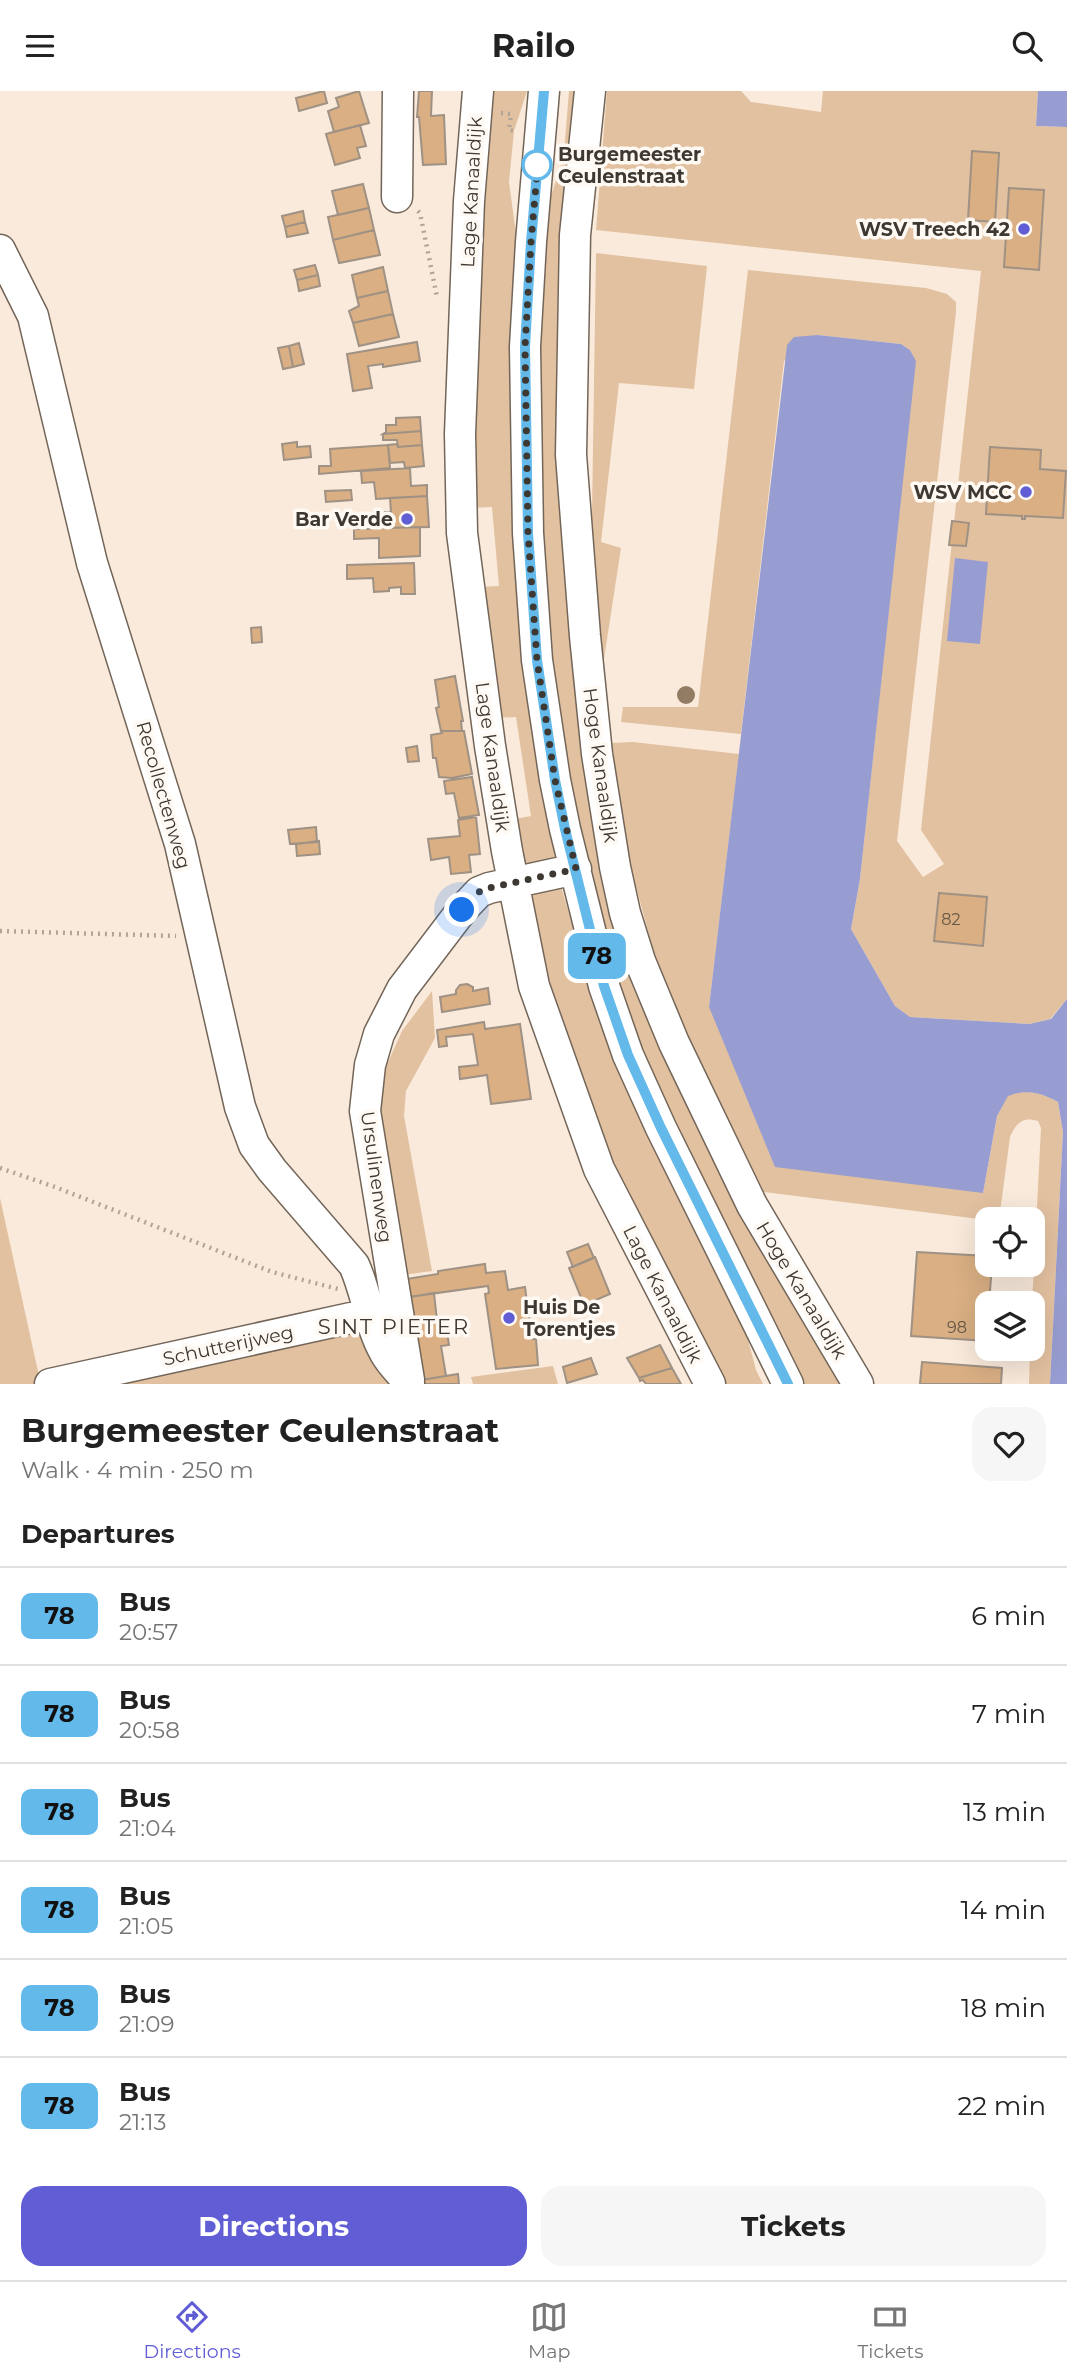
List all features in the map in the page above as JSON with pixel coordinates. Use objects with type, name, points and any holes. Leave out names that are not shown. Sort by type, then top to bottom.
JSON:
[{"type":"street","points":[[397,197],[398,91]]},
{"type":"street","name":"Lage Kanaaldijk","points":[[478,91],[469,201],[460,434],[462,533],[490,747],[514,883],[534,986],[599,1169],[710,1384]]},
{"type":"street","points":[[544,91],[525,347],[528,533],[537,660],[555,780],[604,986],[628,1055],[661,1128],[788,1384]]},
{"type":"street","name":"Hoge Kanaaldijk","points":[[590,91],[575,235],[571,455],[595,733],[615,867],[625,913],[640,961],[674,1043],[752,1205],[858,1384]]},
{"type":"street","name":"Recollectenweg","points":[[0,250],[33,316],[92,563],[180,844],[240,1107],[254,1145],[272,1170],[348,1257],[361,1282],[367,1306]]},
{"type":"street","name":"Ursulinenweg","points":[[410,1383],[366,1111],[370,1065],[379,1034],[402,989],[462,910],[479,892],[576,869]]},
{"type":"street","points":[[367,1306],[386,1354],[410,1383]]},
{"type":"street","name":"Schutterijweg","points":[[50,1384],[367,1306]]},
{"type":"path","points":[[397,197],[421,213],[439,308]]},
{"type":"path","points":[[0,931],[201,936]]},
{"type":"path","points":[[0,1168],[367,1306]]},
{"type":"shaded area","points":[[487,91],[527,91],[514,131],[509,182],[516,234],[510,354],[513,511],[526,671],[546,813],[562,890],[605,1036],[642,1124],[746,1332],[756,1370],[763,1384],[719,1384],[604,1154],[540,982],[509,820],[531,816],[516,717],[496,718],[478,587],[499,586],[492,507],[470,508]]},
{"type":"shaded area","points":[[569,91],[582,91],[565,513],[637,955],[849,1384],[803,1384],[638,1055],[591,900],[556,713],[538,520],[537,359],[542,222],[563,165]]},
{"type":"shaded area","points":[[607,91],[741,91],[751,102],[821,112],[823,91],[1038,91],[1036,126],[1067,127],[1067,999],[1050,1019],[1029,1024],[910,1017],[895,1006],[851,929],[860,879],[915,361],[910,350],[901,344],[818,335],[784,361],[741,734],[621,722],[623,707],[698,707],[748,270],[926,288],[947,294],[956,302],[956,312],[897,841],[923,877],[944,864],[921,830],[981,271],[596,230]]},
{"type":"shaded area","points":[[596,253],[707,266],[694,389],[619,383],[601,542],[621,548],[602,672],[591,577]]},
{"type":"shaded area","points":[[633,742],[739,754],[709,1007],[983,1193],[997,1116],[1008,1095],[1034,1093],[1058,1102],[1063,1132],[1050,1384],[1029,1384],[1030,1361],[1045,1361],[1045,1291],[1033,1291],[1033,1277],[1045,1277],[1045,1207],[1037,1207],[1041,1128],[1038,1121],[1024,1120],[1015,1128],[1010,1137],[1001,1207],[975,1207],[975,1218],[756,1191],[668,1006],[623,838],[610,743]]},
{"type":"shaded area","points":[[432,991],[435,1038],[406,1091],[404,1116],[432,1271],[403,1275],[379,1123],[380,1080],[402,1031]]},
{"type":"shaded area","points":[[0,1198],[39,1376],[61,1384],[0,1384]]},
{"type":"shaded area","points":[[359,1328],[389,1384],[97,1384]]},
{"type":"shaded area","points":[[553,1366],[558,1384],[473,1384],[471,1377]]},
{"type":"water","points":[[1038,91],[1067,91],[1067,127],[1036,126]]},
{"type":"water","name":"WSV MCC","points":[[818,335],[901,344],[910,350],[916,361],[860,879],[851,929],[895,1006],[910,1017],[1029,1024],[1051,1019],[1067,999],[1067,1384],[1050,1384],[1063,1132],[1058,1102],[1033,1093],[1008,1096],[997,1116],[983,1193],[775,1167],[709,1007],[787,345],[794,337]]},
{"type":"water","points":[[955,558],[988,562],[980,644],[947,641]]},
{"type":"building","points":[[324,91],[327,103],[299,111],[296,98]]},
{"type":"building","points":[[359,91],[369,123],[334,132],[328,111],[339,107],[336,98]]},
{"type":"building","points":[[419,91],[432,91],[431,116],[444,115],[446,164],[423,165],[417,117]]},
{"type":"building","points":[[360,125],[366,146],[357,148],[360,158],[335,165],[326,134]]},
{"type":"building","points":[[972,151],[999,153],[995,222],[968,220]]},
{"type":"building","points":[[363,184],[369,208],[338,215],[332,191]]},
{"type":"building","name":"WSV Treech 42","points":[[1009,188],[1044,190],[1039,270],[1004,267]]},
{"type":"building","points":[[369,208],[374,230],[333,240],[328,217]]},
{"type":"building","points":[[303,211],[305,222],[285,227],[282,216]]},
{"type":"building","points":[[305,222],[308,233],[287,237],[285,227]]},
{"type":"building","points":[[374,230],[380,255],[339,263],[333,240]]},
{"type":"building","points":[[315,265],[318,275],[297,280],[294,270]]},
{"type":"building","points":[[383,267],[388,291],[357,298],[352,275]]},
{"type":"building","points":[[318,275],[320,286],[299,291],[297,280]]},
{"type":"building","points":[[388,291],[393,314],[353,323],[349,311],[359,306],[357,298]]},
{"type":"building","points":[[393,314],[399,337],[359,346],[353,323]]},
{"type":"building","points":[[417,342],[420,361],[383,367],[383,364],[368,366],[372,388],[353,391],[347,354]]},
{"type":"building","points":[[299,343],[304,364],[293,367],[289,346]]},
{"type":"building","points":[[289,346],[293,367],[283,369],[278,348]]},
{"type":"building","points":[[420,417],[421,431],[383,434],[386,432],[386,425],[396,425],[396,418]]},
{"type":"building","points":[[421,431],[422,445],[398,447],[397,440],[383,440],[383,434]]},
{"type":"building","points":[[297,442],[297,447],[310,446],[311,457],[284,460],[282,444]]},
{"type":"building","points":[[397,444],[398,447],[422,445],[424,466],[405,468],[404,462],[390,463],[388,445]]},
{"type":"building","points":[[388,445],[390,468],[319,474],[319,466],[331,466],[330,449]]},
{"type":"building","name":"WSV MCC","points":[[990,447],[1041,450],[1040,469],[1066,471],[1063,518],[1025,516],[1025,519],[1022,519],[1022,516],[986,514]]},
{"type":"building","points":[[410,468],[411,486],[427,485],[427,496],[376,499],[374,482],[362,483],[361,471]]},
{"type":"building","points":[[351,490],[352,500],[326,502],[325,491]]},
{"type":"building","name":"Bar Verde","points":[[427,496],[429,527],[385,528],[385,512],[391,512],[390,498]]},
{"type":"building","points":[[952,521],[969,523],[966,546],[949,545]]},
{"type":"building","points":[[420,527],[420,556],[379,558],[379,538],[354,539],[354,529]]},
{"type":"building","points":[[414,563],[415,594],[401,594],[401,587],[374,592],[373,578],[347,579],[347,565]]},
{"type":"building","points":[[261,627],[262,642],[252,643],[251,628]]},
{"type":"building","points":[[455,676],[463,721],[462,731],[441,731],[436,708],[439,707],[435,680]]},
{"type":"building","points":[[441,731],[464,731],[472,774],[452,778],[439,777],[436,758],[433,758],[431,735],[442,733]]},
{"type":"building","points":[[417,746],[419,761],[408,762],[406,748]]},
{"type":"building","points":[[472,777],[479,815],[459,818],[454,793],[446,794],[444,781]]},
{"type":"building","points":[[476,817],[480,854],[469,855],[471,872],[451,874],[449,857],[431,860],[428,839],[460,836],[458,820]]},
{"type":"building","points":[[316,827],[317,842],[290,844],[288,830]]},
{"type":"building","points":[[319,841],[320,854],[297,856],[296,844]]},
{"type":"building","points":[[939,893],[987,897],[983,946],[934,941]]},
{"type":"building","points":[[460,985],[473,987],[473,991],[488,988],[490,1004],[442,1012],[440,997],[456,994]]},
{"type":"building","points":[[484,1022],[485,1029],[520,1024],[531,1099],[491,1104],[487,1075],[460,1079],[459,1067],[478,1065],[473,1034],[446,1037],[447,1046],[439,1047],[437,1030]]},
{"type":"building","points":[[588,1244],[594,1258],[573,1267],[567,1252]]},
{"type":"building","points":[[917,1252],[975,1255],[975,1277],[991,1277],[990,1291],[975,1291],[975,1340],[911,1336]]},
{"type":"building","points":[[595,1257],[610,1294],[584,1305],[569,1268]]},
{"type":"building","name":"Huis De Torentjes","points":[[485,1264],[486,1273],[505,1271],[508,1290],[525,1287],[532,1339],[536,1339],[538,1365],[496,1369],[485,1294],[489,1293],[488,1286],[408,1297],[406,1279]]},
{"type":"building","points":[[434,1293],[437,1321],[445,1320],[449,1345],[441,1346],[446,1376],[421,1380],[410,1297]]},
{"type":"building","points":[[660,1345],[672,1368],[639,1378],[627,1358]]},
{"type":"building","points":[[591,1358],[597,1374],[567,1383],[563,1367]]},
{"type":"building","points":[[922,1362],[1002,1368],[1001,1384],[920,1384]]},
{"type":"building","points":[[672,1368],[681,1384],[646,1384],[643,1380],[640,1381],[639,1378]]},
{"type":"building","points":[[458,1374],[459,1384],[422,1384],[421,1380]]},
{"type":"bus line","name":"78","points":[[544,91],[525,347],[528,533],[537,660],[555,780],[604,986],[628,1055],[661,1128],[788,1384]]},
{"type":"place","name":"Burgemeester Ceulenstraat","points":[[537,165]]},
{"type":"place","name":"WSV Treech 42","points":[[1024,229]]},
{"type":"place","name":"WSV MCC","points":[[1026,492]]},
{"type":"place","name":"Bar Verde","points":[[407,519]]},
{"type":"place","name":"Huis De Torentjes","points":[[509,1318]]},
{"type":"district","name":"SINT PIETER","points":[[394,1327]]},
{"type":"route","points":[[462,910],[479,892],[489,888],[576,869],[555,780],[537,660],[528,533],[525,347],[538,162],[537,165]]}]
